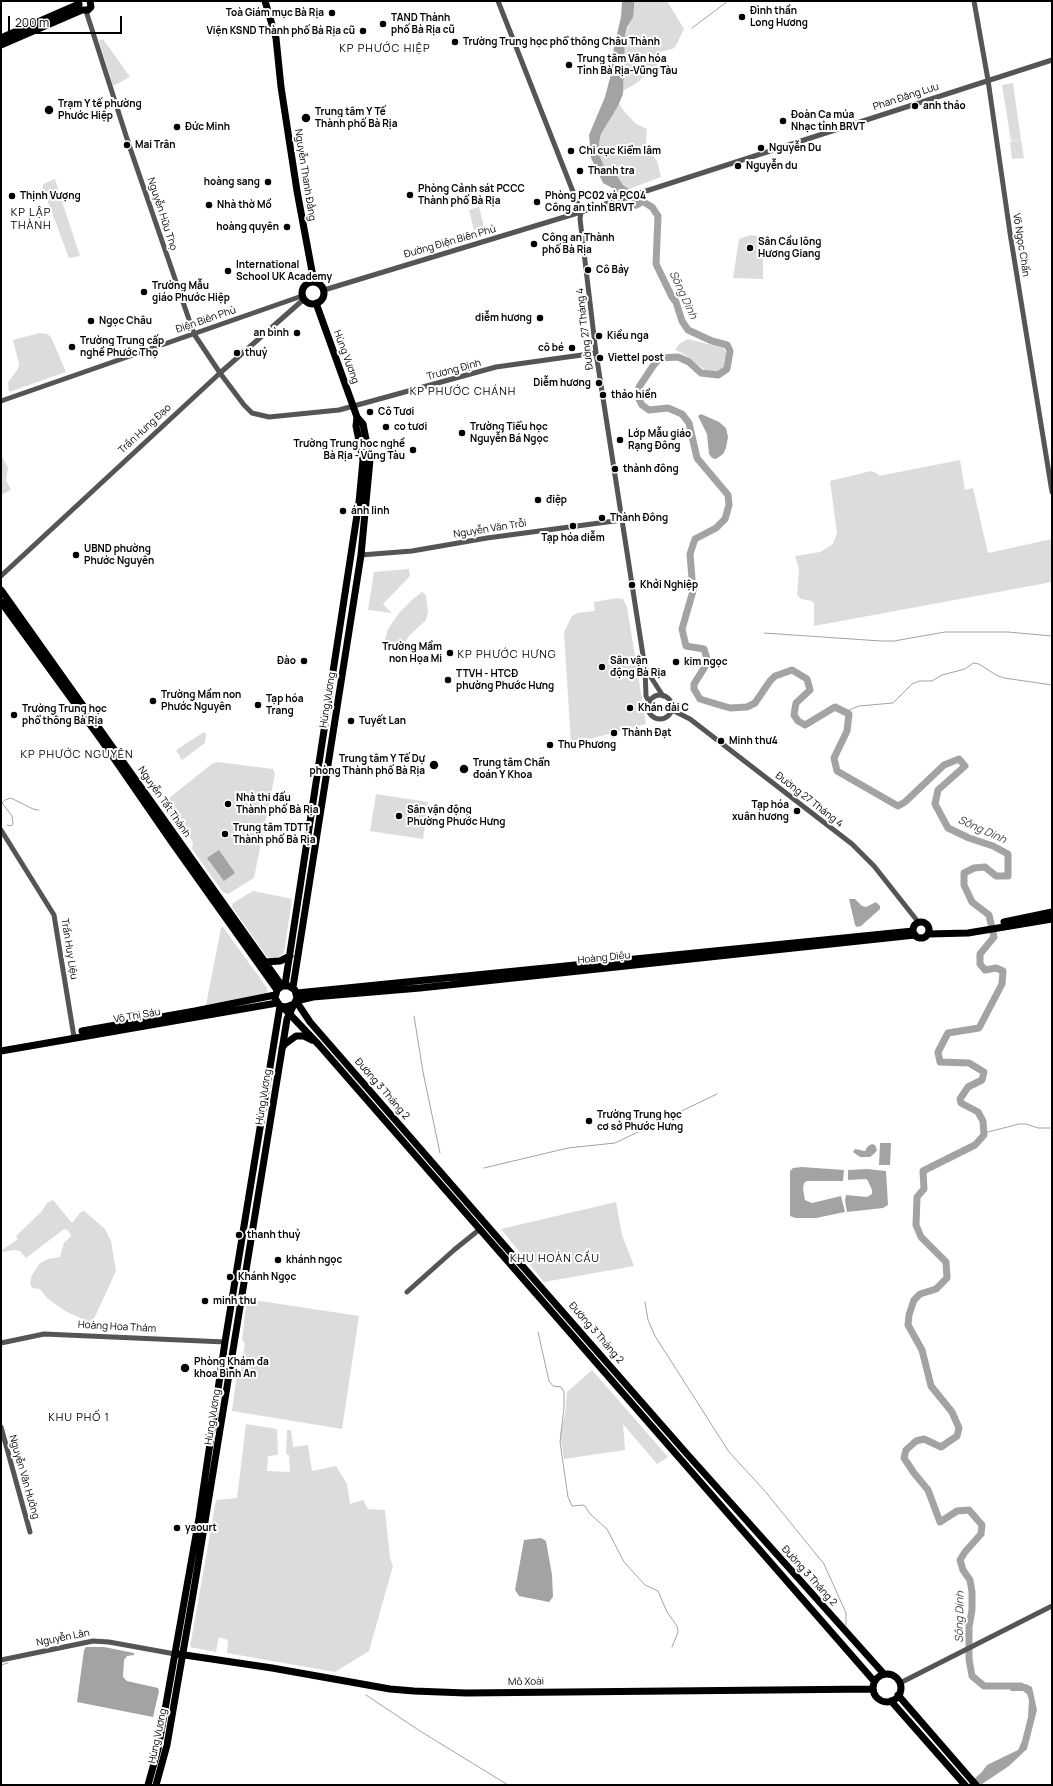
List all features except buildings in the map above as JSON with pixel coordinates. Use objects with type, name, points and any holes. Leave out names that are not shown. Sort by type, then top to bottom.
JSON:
[{"type":"main road","points":[[1,38],[82,6],[90,8],[92,1]]},
{"type":"main road","name":"Nguyễn Thanh Đằng","points":[[265,1],[276,38],[281,87],[296,191],[314,282]]},
{"type":"main road","points":[[1,45],[82,6]]},
{"type":"main road","points":[[314,282],[321,285],[324,290],[323,297],[316,303],[310,303],[303,297],[302,290],[305,286],[314,282]]},
{"type":"main road","name":"Hùng Vương","points":[[285,989],[361,554],[370,460],[364,428],[358,417],[316,303]]},
{"type":"main road","name":"Hùng Vương","points":[[148,1785],[158,1749],[179,1654],[223,1416],[233,1344],[244,1287],[287,1019],[295,1003],[285,989],[359,502],[363,460],[356,426],[358,417]]},
{"type":"main road","name":"Nguyễn Tất Thành","points":[[1,590],[285,989]]},
{"type":"main road","name":"Nguyễn Tất Thành","points":[[1,602],[102,741],[180,854],[285,989]]},
{"type":"main road","points":[[928,932],[925,924],[919,923],[915,926],[914,933],[922,938],[928,932],[961,934],[1052,912]]},
{"type":"main road","points":[[1011,922],[1052,919]]},
{"type":"main road","name":"Hoàng Diệu","points":[[295,1003],[313,997],[914,933]]},
{"type":"main road","points":[[265,962],[280,961],[290,956]]},
{"type":"main road","name":"Hoàng Diệu","points":[[285,989],[499,976]]},
{"type":"main road","points":[[280,1005],[285,989]]},
{"type":"main road","name":"Võ Thị Sáu","points":[[1,1049],[195,1011],[285,989]]},
{"type":"main road","name":"Võ Thị Sáu","points":[[74,1035],[280,1005],[290,1007],[295,1003]]},
{"type":"main road","name":"Đường 3 Tháng 2","points":[[295,1003],[315,1028],[586,1336],[687,1454],[884,1674]]},
{"type":"main road","name":"Hùng Vương","points":[[156,1785],[167,1745],[224,1342],[280,1005]]},
{"type":"main road","name":"Đường 3 Tháng 2","points":[[280,1005],[290,1013],[319,1045],[874,1681]]},
{"type":"main road","points":[[282,1048],[296,1036],[310,1038],[319,1045]]},
{"type":"main road","points":[[245,1216],[255,1217]]},
{"type":"main road","points":[[234,1285],[244,1287]]},
{"type":"main road","name":"Hoàng Hoa Thám","points":[[224,1342],[233,1344]]},
{"type":"main road","points":[[214,1415],[223,1416]]},
{"type":"main road","name":"Mô Xoài","points":[[179,1654],[272,1668],[390,1689],[414,1691],[473,1692],[873,1689]]},
{"type":"main road","points":[[884,1674],[893,1676],[900,1683],[900,1691],[898,1696],[891,1701],[882,1701],[878,1699],[875,1696],[873,1689],[874,1681],[884,1674]]},
{"type":"main road","points":[[898,1696],[976,1785]]},
{"type":"main road","points":[[891,1701],[963,1782]]},
{"type":"street","name":"Đường 27 Tháng 4","points":[[498,1],[581,212],[580,219],[596,353],[645,668],[646,694],[650,703]]},
{"type":"street","name":"Võ Ngọc Chấn","points":[[974,1],[988,80],[1010,233],[1052,492]]},
{"type":"street","name":"Nguyễn Hữu Thọ","points":[[82,6],[194,334],[220,373],[248,410]]},
{"type":"street","name":"Phan Đăng Lưu","points":[[606,203],[1052,60]]},
{"type":"street","name":"Đường Điện Biên Phủ","points":[[324,290],[581,212],[606,203]]},
{"type":"street","name":"Điện Biên Phủ","points":[[1,401],[303,297]]},
{"type":"street","name":"Trần Hưng Đạo","points":[[1,576],[303,297]]},
{"type":"street","name":"Trương Định","points":[[248,410],[256,415],[269,417],[355,406],[496,367],[596,353]]},
{"type":"street","name":"Nguyễn Văn Trỗi","points":[[361,554],[412,551],[494,537],[622,520]]},
{"type":"street","name":"Đường 27 Tháng 4","points":[[645,668],[663,696]]},
{"type":"street","points":[[663,696],[671,703],[672,710],[668,717],[659,719],[651,715],[649,707],[654,698],[663,696]]},
{"type":"street","name":"Đường 27 Tháng 4","points":[[672,710],[690,719],[852,844],[874,866],[919,923]]},
{"type":"street","name":"Trần Huy Liệu","points":[[1,830],[54,916],[74,1035]]},
{"type":"street","points":[[407,1292],[480,1229]]},
{"type":"street","name":"Hoàng Hoa Thám","points":[[1,1343],[44,1334],[224,1342]]},
{"type":"street","points":[[579,1343],[586,1336]]},
{"type":"street","name":"Nguyễn Văn Hưởng","points":[[1,1427],[30,1532]]},
{"type":"street","points":[[680,1459],[687,1454]]},
{"type":"street","points":[[806,1604],[814,1597]]},
{"type":"street","points":[[900,1683],[1052,1606]]},
{"type":"street","name":"Nguyễn Lân","points":[[1,1660],[93,1641],[109,1642],[179,1654]]},
{"type":"shaded area","points":[[622,1],[634,1],[633,17],[627,27],[625,36],[623,94],[618,106],[601,134],[599,154],[604,166],[610,173],[617,176],[623,185],[642,198],[642,206],[636,209],[614,189],[603,183],[591,158],[589,135],[605,97],[611,74],[614,47],[621,17]]},
{"type":"shaded area","points":[[634,1],[667,1],[684,29],[675,47],[660,52],[657,65],[638,82],[623,91],[625,36],[634,8]]},
{"type":"shaded area","points":[[103,39],[130,77],[113,86],[99,41]]},
{"type":"shaded area","points":[[1013,83],[1021,140],[1011,141],[1002,85]]},
{"type":"shaded area","points":[[619,104],[636,124],[647,129],[646,143],[648,149],[657,161],[661,177],[629,189],[604,166],[599,154],[601,134]]},
{"type":"shaded area","points":[[1021,140],[1024,158],[1012,159],[1010,142]]},
{"type":"shaded area","points":[[55,179],[80,256],[69,258],[43,189],[43,184]]},
{"type":"shaded area","points":[[479,207],[484,227],[474,230],[469,210]]},
{"type":"shaded area","name":"Sân Cầu lông Hương Giang","points":[[750,235],[763,237],[763,279],[733,278],[739,239]]},
{"type":"shaded area","points":[[39,333],[47,334],[51,337],[66,372],[9,392],[8,382],[18,369],[19,364],[13,340]]},
{"type":"shaded area","points":[[688,339],[723,348],[726,352],[727,363],[724,369],[718,373],[708,372],[682,353],[675,350],[679,344]]},
{"type":"shaded area","points":[[701,414],[719,422],[726,428],[728,437],[726,448],[723,454],[716,459],[712,458],[709,454],[707,434],[698,416]]},
{"type":"shaded area","points":[[1,455],[8,468],[6,480],[11,490],[1,495]]},
{"type":"shaded area","points":[[960,460],[965,490],[973,488],[988,553],[1052,539],[1052,582],[814,626],[814,604],[812,601],[801,599],[797,595],[799,569],[795,556],[820,552],[833,544],[837,533],[830,481],[871,471],[879,476]]},
{"type":"shaded area","points":[[409,569],[410,576],[383,604],[392,613],[368,610],[374,572]]},
{"type":"shaded area","points":[[422,592],[426,595],[428,612],[426,620],[408,637],[403,647],[384,644],[388,629],[399,613]]},
{"type":"shaded area","name":"Sân vận động Bà Rịa","points":[[617,598],[623,599],[627,607],[646,724],[571,744],[564,632],[572,616],[577,613],[595,611],[594,602]]},
{"type":"shaded area","points":[[204,732],[206,734],[205,743],[182,760],[176,750]]},
{"type":"shaded area","name":"Trung tâm TDTT Thành phố Bà Rịa","points":[[218,762],[273,769],[275,774],[254,878],[228,894],[223,892],[192,849],[193,842],[182,827],[177,825],[163,807],[164,802],[213,763]]},
{"type":"shaded area","name":"Sân vận động Phường Phước Hưng","points":[[376,794],[428,802],[423,839],[370,831]]},
{"type":"shaded area","points":[[219,850],[235,873],[224,881],[207,858]]},
{"type":"shaded area","points":[[253,891],[292,899],[284,953],[278,958],[273,959],[267,957],[232,907],[233,903]]},
{"type":"shaded area","points":[[849,899],[855,899],[862,906],[866,907],[876,902],[880,906],[880,909],[861,926],[857,927],[855,925]]},
{"type":"shaded area","points":[[223,927],[267,988],[267,993],[264,996],[206,1005],[221,928]]},
{"type":"shaded area","points":[[880,1143],[891,1143],[890,1165],[879,1165]]},
{"type":"shaded area","points":[[872,1144],[875,1145],[877,1150],[870,1157],[860,1157],[853,1152],[855,1149],[865,1151],[868,1146]]},
{"type":"shaded area","points":[[802,1167],[844,1170],[843,1181],[807,1181],[804,1183],[803,1189],[805,1200],[812,1203],[841,1196],[845,1212],[816,1218],[796,1218],[790,1216],[790,1171],[793,1168]]},
{"type":"shaded area","points":[[867,1169],[886,1171],[888,1205],[883,1208],[847,1212],[845,1200],[846,1195],[867,1197],[872,1194],[872,1190],[866,1179],[848,1180],[848,1170]]},
{"type":"shaded area","points":[[53,1200],[72,1223],[81,1212],[84,1211],[105,1229],[111,1241],[116,1271],[92,1323],[65,1311],[47,1298],[40,1289],[32,1288],[30,1283],[32,1275],[40,1263],[48,1259],[60,1257],[64,1243],[71,1236],[68,1230],[64,1229],[26,1258],[20,1251],[15,1250],[3,1252],[2,1250],[18,1239],[16,1236],[41,1212],[47,1203]]},
{"type":"shaded area","points":[[616,1202],[622,1235],[634,1266],[544,1282],[501,1229]]},
{"type":"shaded area","points":[[247,1299],[359,1316],[342,1429],[232,1411],[237,1373],[241,1370],[245,1343],[242,1340]]},
{"type":"shaded area","points":[[592,1370],[668,1457],[657,1464],[623,1424],[625,1450],[564,1459],[560,1434],[565,1415],[567,1392]]},
{"type":"shaded area","points":[[246,1424],[277,1429],[278,1455],[268,1456],[267,1471],[290,1472],[289,1455],[286,1454],[287,1430],[291,1430],[293,1447],[308,1445],[312,1471],[336,1466],[347,1484],[350,1504],[363,1500],[368,1509],[385,1510],[390,1558],[393,1566],[369,1651],[335,1672],[227,1653],[228,1640],[219,1637],[216,1652],[190,1647],[216,1500],[237,1498]]},
{"type":"shaded area","points":[[541,1538],[546,1541],[552,1575],[553,1597],[549,1602],[519,1596],[515,1590],[524,1540]]},
{"type":"shaded area","points":[[86,1647],[104,1647],[134,1653],[134,1655],[127,1656],[124,1660],[123,1677],[127,1681],[158,1688],[159,1691],[153,1717],[77,1702],[84,1650]]},
{"type":"shaded area","points":[[1026,1684],[1032,1687],[1037,1710],[1027,1749],[1009,1766],[982,1784],[967,1785],[981,1773],[987,1765],[1018,1750],[1022,1741],[1028,1717],[1029,1700],[1027,1694],[1023,1691],[1010,1691],[1013,1685]]},
{"type":"waterway","points":[[692,28],[728,1]]},
{"type":"waterway","name":"Sông Dinh","points":[[635,197],[652,207],[658,216],[656,264],[672,297],[676,302],[682,321],[688,330],[712,341],[727,345],[730,351],[727,369],[718,375],[701,373],[689,362],[678,357],[660,358],[639,387],[639,399],[642,405],[649,410],[668,408],[682,414],[689,423],[697,458],[728,495],[729,505],[725,519],[716,528],[695,539],[690,554],[693,591],[682,629],[686,646],[704,649],[708,662],[694,684],[694,689],[700,699],[730,708],[747,707],[755,703],[775,676],[792,670],[807,679],[810,690],[796,703],[794,715],[798,721],[805,725],[835,707],[849,714],[847,731],[834,758],[837,771],[898,806],[905,802],[944,765],[959,759],[965,766],[938,790],[935,804],[948,828],[969,838],[993,846],[1008,854],[1008,876],[996,876],[985,867],[974,868],[964,873],[964,885],[972,902],[989,915],[994,937],[980,954],[980,964],[985,970],[996,968],[1003,971],[1002,984],[979,1028],[948,1033],[938,1052],[940,1062],[969,1063],[984,1072],[982,1080],[968,1087],[960,1099],[961,1103],[978,1112],[983,1121],[984,1135],[975,1145],[923,1171],[924,1189],[917,1197],[916,1225],[921,1237],[946,1262],[947,1278],[936,1289],[920,1294],[914,1300],[909,1315],[908,1325],[922,1350],[931,1386],[952,1412],[959,1428],[957,1436],[941,1447],[924,1439],[916,1441],[906,1450],[904,1458],[928,1490],[940,1522],[957,1511],[969,1510],[982,1525],[981,1534],[960,1560],[963,1570],[970,1580],[972,1592],[972,1610],[969,1627],[969,1659],[972,1676],[984,1686],[1021,1686]]},
{"type":"waterway","points":[[764,633],[881,641],[894,641],[945,632],[1008,632],[1052,636]]},
{"type":"waterway","points":[[844,712],[859,706],[893,703],[912,684],[919,681],[932,681],[942,675],[965,669],[973,663],[979,664],[996,675],[1004,678],[1052,685]]},
{"type":"waterway","points":[[7,825],[11,826],[13,824],[12,816],[2,803],[5,800],[11,798],[33,809],[39,810]]},
{"type":"waterway","points":[[414,1016],[423,1072],[440,1153]]},
{"type":"waterway","points":[[484,1168],[568,1148],[615,1143],[717,1094]]},
{"type":"waterway","points":[[984,1133],[1019,1124],[1026,1124],[1038,1128],[1052,1128]]},
{"type":"waterway","points":[[645,1302],[648,1320],[655,1336],[729,1452],[764,1490],[824,1564],[846,1613],[846,1625]]},
{"type":"waterway","points":[[538,1332],[549,1381],[553,1386],[561,1387],[564,1392],[564,1408],[560,1442],[568,1497],[572,1506],[585,1506],[590,1514],[607,1529],[624,1562],[645,1585],[658,1591],[667,1612],[677,1626],[678,1632],[672,1647]]},
{"type":"waterway","points":[[1,1665],[8,1663]]},
{"type":"waterway","points":[[366,1695],[420,1731],[508,1785]]},
{"type":"place","name":"Toà Giám mục Bà Rịa","points":[[332,13]]},
{"type":"place","name":"Đình thần Long Hương","points":[[742,17]]},
{"type":"place","name":"TAND Thành phố Bà Rịa cũ","points":[[383,24]]},
{"type":"place","name":"Viện KSND Thành phố Bà Rịa cũ","points":[[363,31]]},
{"type":"place","name":"Trường Trung học phổ thông Châu Thành","points":[[455,42]]},
{"type":"place","name":"Trung tâm Văn hóa Tỉnh Bà Rịa-Vũng Tàu","points":[[569,65]]},
{"type":"place","name":"anh thảo","points":[[915,106]]},
{"type":"place","name":"Trạm Y tế phường Phước Hiệp","points":[[49,110]]},
{"type":"place","name":"Trung tâm Y Tế Thành phố Bà Rịa","points":[[306,118]]},
{"type":"place","name":"Đoàn Ca múa Nhạc tỉnh BRVT","points":[[783,121]]},
{"type":"place","name":"Đức Minh","points":[[177,127]]},
{"type":"place","name":"Mai Trân","points":[[127,145]]},
{"type":"place","name":"Nguyễn Du","points":[[761,148]]},
{"type":"place","name":"Chi cục Kiểm lâm","points":[[571,151]]},
{"type":"place","name":"Nguyễn du","points":[[738,166]]},
{"type":"place","name":"Thanh tra","points":[[580,171]]},
{"type":"place","name":"hoàng sang","points":[[268,182]]},
{"type":"place","name":"Phòng Cảnh sát PCCC Thành phố Bà Rịa","points":[[410,195]]},
{"type":"place","name":"Thịnh Vượng","points":[[12,196]]},
{"type":"place","name":"Phòng PC02 và PC04 Công an tỉnh BRVT","points":[[537,202]]},
{"type":"place","name":"Nhà thờ Mồ","points":[[209,205]]},
{"type":"place","name":"hoàng quyên","points":[[287,227]]},
{"type":"place","name":"Công an Thành phố Bà Rịa","points":[[534,244]]},
{"type":"place","name":"Sân Cầu lông Hương Giang","points":[[750,248]]},
{"type":"place","name":"Cô Bảy","points":[[588,270]]},
{"type":"place","name":"International School UK Academy","points":[[228,271]]},
{"type":"place","name":"Trường Mẫu giáo Phước Hiệp","points":[[144,292]]},
{"type":"place","name":"diễm hương","points":[[540,318]]},
{"type":"place","name":"Ngọc Châu","points":[[91,321]]},
{"type":"place","name":"an bình","points":[[297,333]]},
{"type":"place","name":"Kiều nga","points":[[599,336]]},
{"type":"place","name":"Trường Trung cấp nghề Phước Thọ","points":[[72,347]]},
{"type":"place","name":"cô bé","points":[[572,348]]},
{"type":"place","name":"thuỷ","points":[[237,353]]},
{"type":"place","name":"Viettel post","points":[[600,358]]},
{"type":"place","name":"Diễm hương","points":[[599,383]]},
{"type":"place","name":"thảo hiền","points":[[603,395]]},
{"type":"place","name":"Cô Tươi","points":[[370,412]]},
{"type":"place","name":"co tươi","points":[[386,427]]},
{"type":"place","name":"Trường Tiểu học Nguyễn Bá Ngọc","points":[[462,433]]},
{"type":"place","name":"Lớp Mẫu giáo Rạng Đông","points":[[620,440]]},
{"type":"place","name":"Trường Trung học nghề Bà Rịa - Vũng Tàu","points":[[413,450]]},
{"type":"place","name":"thành đông","points":[[615,469]]},
{"type":"place","name":"điệp","points":[[538,500]]},
{"type":"place","name":"ánh linh","points":[[343,511]]},
{"type":"place","name":"Thành Đông","points":[[602,518]]},
{"type":"place","name":"Tạp hóa diễm","points":[[573,526]]},
{"type":"place","name":"UBND phường Phước Nguyên","points":[[76,555]]},
{"type":"place","name":"Khởi Nghiệp","points":[[632,585]]},
{"type":"place","name":"Trường Mầm non Họa Mi","points":[[450,653]]},
{"type":"place","name":"Đào","points":[[304,661]]},
{"type":"place","name":"kim ngọc","points":[[676,662]]},
{"type":"place","name":"Sân vận động Bà Rịa","points":[[602,667]]},
{"type":"place","name":"TTVH - HTCĐ phường Phước Hưng","points":[[448,680]]},
{"type":"place","name":"Trường Mầm non Phước Nguyên","points":[[153,701]]},
{"type":"place","name":"Tạp hóa Trang","points":[[258,705]]},
{"type":"place","name":"Khán đài C","points":[[630,708]]},
{"type":"place","name":"Trường Trung học phổ thông Bà Rịa","points":[[14,715]]},
{"type":"place","name":"Tuyết Lan","points":[[351,721]]},
{"type":"place","name":"Thành Đạt","points":[[614,733]]},
{"type":"place","name":"Minh thư4","points":[[721,741]]},
{"type":"place","name":"Thu Phương","points":[[550,745]]},
{"type":"place","name":"Trung tâm Y Tế Dự phòng Thành phố Bà Rịa","points":[[434,765]]},
{"type":"place","name":"Trung tâm Chẩn đoán Y Khoa","points":[[464,769]]},
{"type":"place","name":"Nhà thi đấu Thành phố Bà Rịa","points":[[228,804]]},
{"type":"place","name":"Tạp hóa xuân hương","points":[[797,811]]},
{"type":"place","name":"Sân vận động Phường Phước Hưng","points":[[399,816]]},
{"type":"place","name":"Trung tâm TDTT Thành phố Bà Rịa","points":[[225,834]]},
{"type":"place","name":"Trường Trung học cơ sở Phước Hưng","points":[[589,1121]]},
{"type":"place","name":"thanh thuỷ","points":[[239,1235]]},
{"type":"place","name":"khánh ngọc","points":[[278,1260]]},
{"type":"place","name":"Khánh Ngọc","points":[[230,1277]]},
{"type":"place","name":"minh thu","points":[[205,1301]]},
{"type":"place","name":"Phòng Khám đa khoa Bình An","points":[[185,1368]]},
{"type":"place","name":"yaourt","points":[[177,1528]]},
{"type":"district","name":"KP PHƯỚC HIỆP","points":[[385,49]]},
{"type":"district","name":"KP LẬP THÀNH","points":[[31,219]]},
{"type":"district","name":"KP PHƯỚC CHÁNH","points":[[463,392]]},
{"type":"district","name":"KP PHƯỚC HƯNG","points":[[507,655]]},
{"type":"district","name":"KP PHƯỚC NGUYÊN","points":[[77,755]]},
{"type":"district","name":"KHU HOÀN CẦU","points":[[555,1259]]},
{"type":"district","name":"KHU PHỐ 1","points":[[79,1418]]}]
